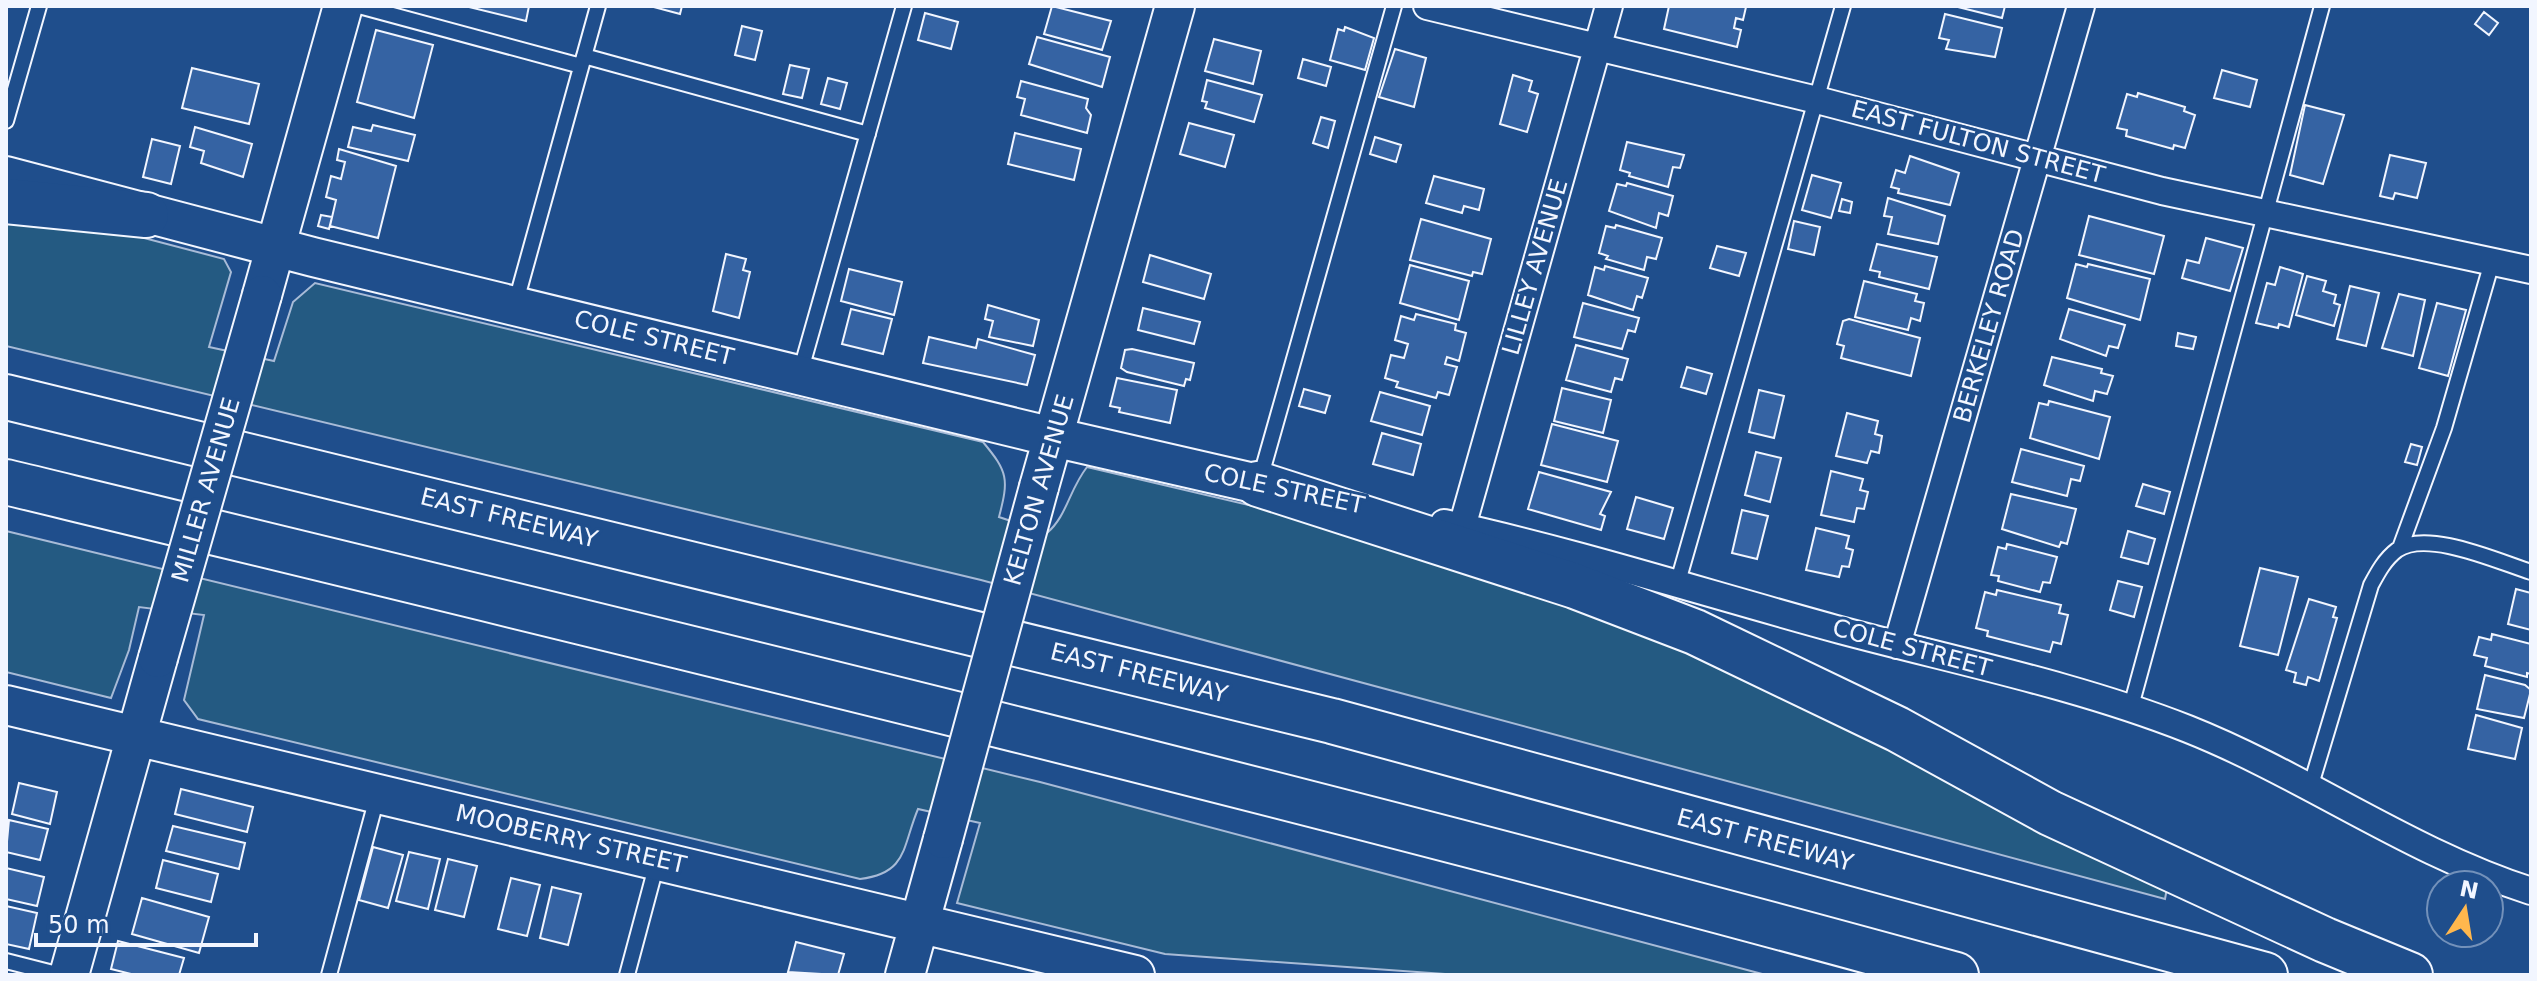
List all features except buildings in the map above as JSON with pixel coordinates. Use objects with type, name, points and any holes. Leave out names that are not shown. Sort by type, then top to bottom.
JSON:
[{"type":"highway","points":[[6,201],[77,211],[146,215]]},
{"type":"highway","name":"EAST FREEWAY","points":[[6,397],[1332,721],[2265,975]]},
{"type":"highway","points":[[6,482],[1304,799],[1956,975]]},
{"type":"highway","points":[[1258,484],[1575,586],[1695,632],[1897,729],[2050,813],[2325,940],[2410,975]]},
{"type":"main road","name":"MILLER AVENUE","points":[[69,975],[343,6]]},
{"type":"main road","name":"KELTON AVENUE","points":[[905,975],[1175,6]]},
{"type":"main road","name":"COLE STREET","points":[[6,176],[276,248],[1258,484]]},
{"type":"main road","name":"MOOBERRY STREET","points":[[6,705],[920,922],[1124,974]]},
{"type":"street","name":"EAST FULTON STREET","points":[[1427,6],[1817,100],[2162,191],[2531,270]]},
{"type":"street","name":"LILLEY AVENUE","points":[[1462,527],[1609,6]]},
{"type":"street","name":"BERKELEY ROAD","points":[[1897,645],[2081,6]]},
{"type":"street","name":"COLE STREET","points":[[1258,484],[1462,527],[2062,688],[2188,729],[2474,873],[2531,891]]},
{"type":"lane","points":[[6,121],[39,6]]},
{"type":"lane","points":[[359,6],[868,134]]},
{"type":"lane","points":[[515,305],[598,6]]},
{"type":"lane","points":[[800,374],[904,6]]},
{"type":"lane","points":[[1258,484],[1394,6]]},
{"type":"lane","points":[[1677,585],[1843,6]]},
{"type":"lane","points":[[2130,710],[2322,6]]},
{"type":"lane","points":[[2310,788],[2371,585],[2385,560],[2400,548],[2444,428],[2492,262]]},
{"type":"lane","points":[[2400,548],[2439,543],[2531,572]]},
{"type":"lane","points":[[329,975],[378,793]]},
{"type":"lane","points":[[627,975],[658,860]]},
{"type":"lane","points":[[6,961],[61,975]]},
{"type":"shaded area","points":[[6,211],[106,228],[224,259],[231,272],[209,347],[274,361],[293,302],[315,283],[983,442],[1004,476],[999,517],[1047,533],[1059,519],[1087,467],[1406,542],[1709,657],[2167,888],[2165,899],[981,580],[6,346]]},
{"type":"shaded area","points":[[6,531],[1040,782],[1766,975],[1459,975],[1165,954],[957,903],[980,823],[918,809],[901,856],[895,864],[876,876],[860,879],[198,719],[184,700],[204,615],[139,607],[129,650],[111,698],[6,672]]}]
